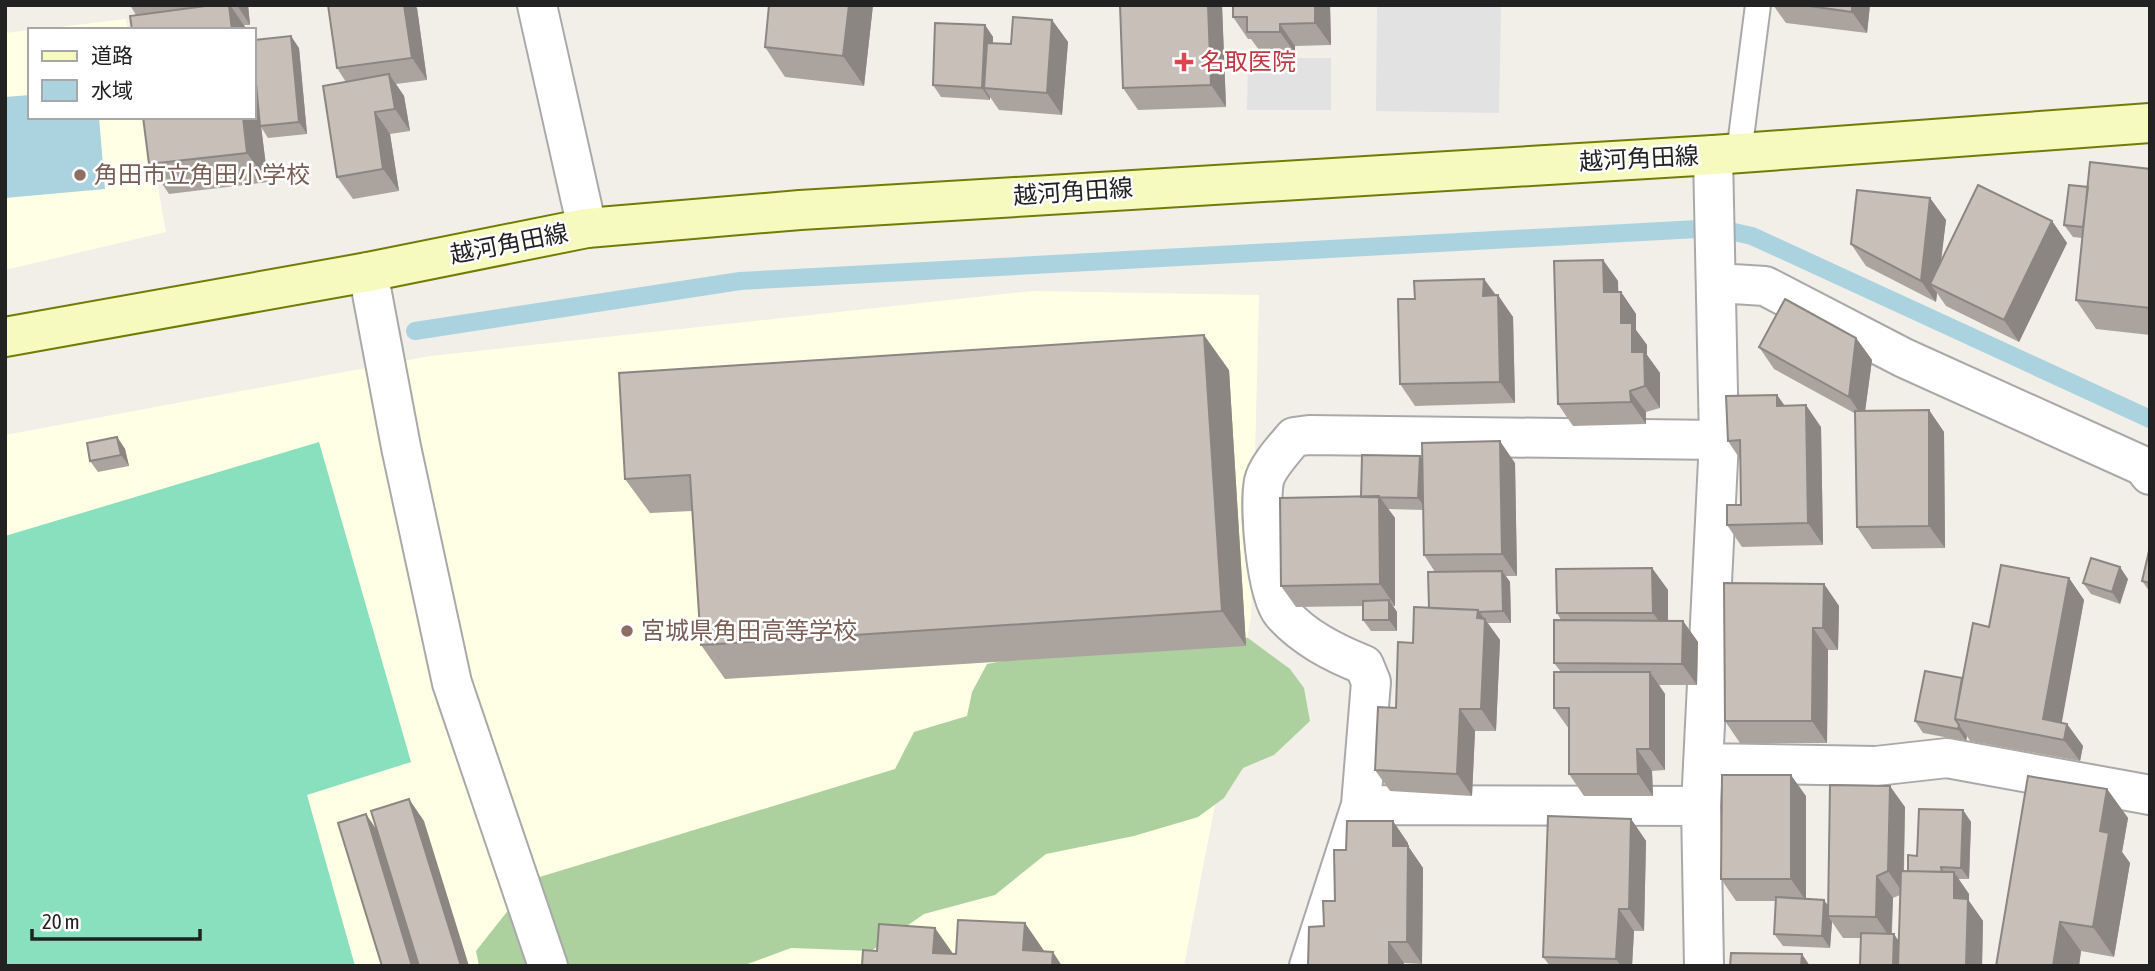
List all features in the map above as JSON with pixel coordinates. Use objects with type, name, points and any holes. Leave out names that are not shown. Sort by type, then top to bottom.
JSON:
[{"type":"main road","name":"越河角田線","points":[[5,337],[369,272],[587,229],[1070,192],[1726,154],[2150,123]]},
{"type":"street","points":[[537,5],[587,229]]},
{"type":"street","points":[[1704,966],[1701,806],[1719,440],[1717,283],[1726,154]]},
{"type":"street","points":[[369,272],[401,447],[452,682],[548,966]]},
{"type":"street","points":[[1717,283],[1765,286],[1904,358],[2143,466],[2150,475]]},
{"type":"street","points":[[1309,966],[1361,805],[1371,682],[1364,665],[1322,645],[1280,611],[1266,570],[1264,480],[1294,437],[1309,435],[1719,440]]},
{"type":"street","points":[[1703,762],[1876,766],[1947,758],[2150,795]]},
{"type":"street","points":[[1361,805],[1701,806]]},
{"type":"lane","points":[[1726,154],[1758,5]]},
{"type":"shaded area","points":[[1377,5],[1501,5],[1499,113],[1376,111]]},
{"type":"shaded area","points":[[126,19],[128,28],[51,28]]},
{"type":"shaded area","name":"角田市立角田小学校","points":[[28,30],[28,119],[145,119],[166,232],[5,270],[5,33]]},
{"type":"shaded area","points":[[1248,58],[1331,58],[1331,110],[1247,110]]},
{"type":"shaded area","name":"宮城県角田高等学校","points":[[1033,291],[1259,295],[1251,617],[1184,966],[5,966],[5,435],[430,356]]},
{"type":"green space","points":[[319,442],[411,762],[307,795],[355,966],[5,966],[5,536]]},
{"type":"green space","points":[[1211,635],[1248,638],[1290,669],[1304,688],[1310,721],[1274,755],[1243,768],[1224,798],[1198,817],[1134,836],[1046,854],[995,895],[924,914],[871,951],[791,948],[742,966],[479,966],[476,951],[533,879],[895,769],[914,732],[967,716],[972,692],[987,664],[1029,656]]},
{"type":"water","points":[[28,95],[28,119],[99,119],[105,189],[5,198],[5,97]]},
{"type":"building","points":[[229,5],[232,28],[132,28],[130,16]]},
{"type":"building","points":[[328,5],[404,5],[412,58],[337,68]]},
{"type":"building","points":[[769,5],[849,5],[843,56],[765,47]]},
{"type":"building","points":[[1120,5],[1208,5],[1211,85],[1123,88]]},
{"type":"building","points":[[1233,5],[1315,5],[1315,23],[1280,24],[1280,32],[1247,32],[1247,17],[1233,17]]},
{"type":"building","points":[[1802,5],[1852,5],[1852,12]]},
{"type":"building","points":[[1013,17],[1052,20],[1047,93],[984,88],[987,43],[1011,44]]},
{"type":"building","points":[[935,23],[985,25],[982,88],[933,85]]},
{"type":"building","points":[[291,36],[299,122],[260,126],[256,40]]},
{"type":"building","points":[[389,74],[395,109],[375,112],[383,169],[337,177],[323,86]]},
{"type":"building","points":[[143,119],[243,119],[247,153],[149,164]]},
{"type":"building","points":[[2090,162],[2150,169],[2150,308],[2076,300]]},
{"type":"building","points":[[1978,185],[2052,221],[2004,320],[1930,284]]},
{"type":"building","points":[[2069,185],[2088,187],[2083,227],[2064,225]]},
{"type":"building","points":[[1857,190],[1930,198],[1921,281],[1851,244]]},
{"type":"building","points":[[1603,260],[1604,292],[1621,292],[1621,323],[1632,323],[1632,352],[1644,352],[1645,386],[1630,391],[1631,402],[1558,404],[1554,261]]},
{"type":"building","points":[[1484,279],[1483,296],[1498,295],[1500,382],[1400,384],[1398,299],[1415,299],[1414,281]]},
{"type":"building","points":[[1785,299],[1856,338],[1849,397],[1759,347]]},
{"type":"building","points":[[1204,335],[1222,611],[701,645],[690,475],[625,479],[619,373]]},
{"type":"building","points":[[1777,395],[1777,406],[1806,405],[1808,523],[1727,525],[1727,505],[1741,505],[1740,440],[1728,441],[1726,396]]},
{"type":"building","points":[[1929,410],[1929,526],[1857,527],[1855,411]]},
{"type":"building","points":[[117,437],[121,455],[90,461],[87,443]]},
{"type":"building","points":[[1500,441],[1502,554],[1424,555],[1422,443]]},
{"type":"building","points":[[1362,455],[1420,456],[1418,498],[1361,497]]},
{"type":"building","points":[[1379,496],[1380,584],[1281,586],[1280,498]]},
{"type":"building","points":[[2150,551],[2150,583],[2142,581]]},
{"type":"building","points":[[2091,558],[2120,567],[2112,592],[2083,583]]},
{"type":"building","points":[[2001,565],[2069,578],[2043,719],[2067,724],[2064,740],[1955,719],[1973,623],[1989,627]]},
{"type":"building","points":[[1652,568],[1653,613],[1557,613],[1556,569]]},
{"type":"building","points":[[1502,571],[1503,611],[1429,608],[1428,572]]},
{"type":"building","points":[[1724,583],[1824,584],[1823,628],[1813,628],[1812,721],[1725,721]]},
{"type":"building","points":[[1389,600],[1389,620],[1363,620],[1363,601]]},
{"type":"building","points":[[1414,607],[1478,610],[1477,618],[1485,619],[1481,709],[1460,709],[1457,774],[1375,770],[1378,707],[1396,708],[1398,642],[1413,643]]},
{"type":"building","points":[[1554,620],[1683,621],[1682,664],[1554,663]]},
{"type":"building","points":[[1925,671],[1962,678],[1955,719],[1959,725],[1958,729],[1915,721]]},
{"type":"building","points":[[1554,672],[1650,672],[1650,749],[1637,749],[1638,774],[1569,774],[1569,708],[1554,708]]},
{"type":"building","points":[[1722,775],[1791,775],[1791,879],[1721,879]]},
{"type":"building","points":[[2028,776],[2107,789],[2100,831],[2109,833],[2093,927],[2060,922],[2053,966],[1996,966]]},
{"type":"building","points":[[1830,785],[1890,786],[1888,871],[1877,876],[1876,917],[1828,916]]},
{"type":"building","points":[[409,799],[461,966],[419,966],[371,811]]},
{"type":"building","points":[[1919,809],[1963,810],[1961,868],[1941,867],[1942,872],[1908,871],[1908,855],[1917,856]]},
{"type":"building","points":[[366,814],[412,966],[382,966],[338,823]]},
{"type":"building","points":[[1548,816],[1631,819],[1629,909],[1619,909],[1616,959],[1543,957]]},
{"type":"building","points":[[1347,821],[1393,821],[1393,846],[1408,846],[1407,942],[1389,942],[1389,966],[1308,966],[1309,927],[1324,926],[1323,901],[1335,901],[1334,850],[1346,850]]},
{"type":"building","points":[[1901,871],[1954,872],[1954,898],[1968,899],[1966,966],[1898,966]]},
{"type":"building","points":[[1776,897],[1824,900],[1822,936],[1774,934]]},
{"type":"building","points":[[958,920],[1025,923],[1023,950],[1053,952],[1052,966],[862,966],[863,950],[877,951],[879,924],[935,928],[933,953],[956,954]]},
{"type":"building","points":[[1861,933],[1894,934],[1893,966],[1860,966]]},
{"type":"building","points":[[1731,953],[1802,954],[1801,966],[1730,966]]},
{"type":"waterway","points":[[415,331],[740,281],[1716,228],[1752,236],[2150,419]]},
{"type":"place","name":"名取医院","points":[[1184,62]]},
{"type":"place","name":"角田市立角田小学校","points":[[80,175]]},
{"type":"place","name":"宮城県角田高等学校","points":[[627,631]]}]
